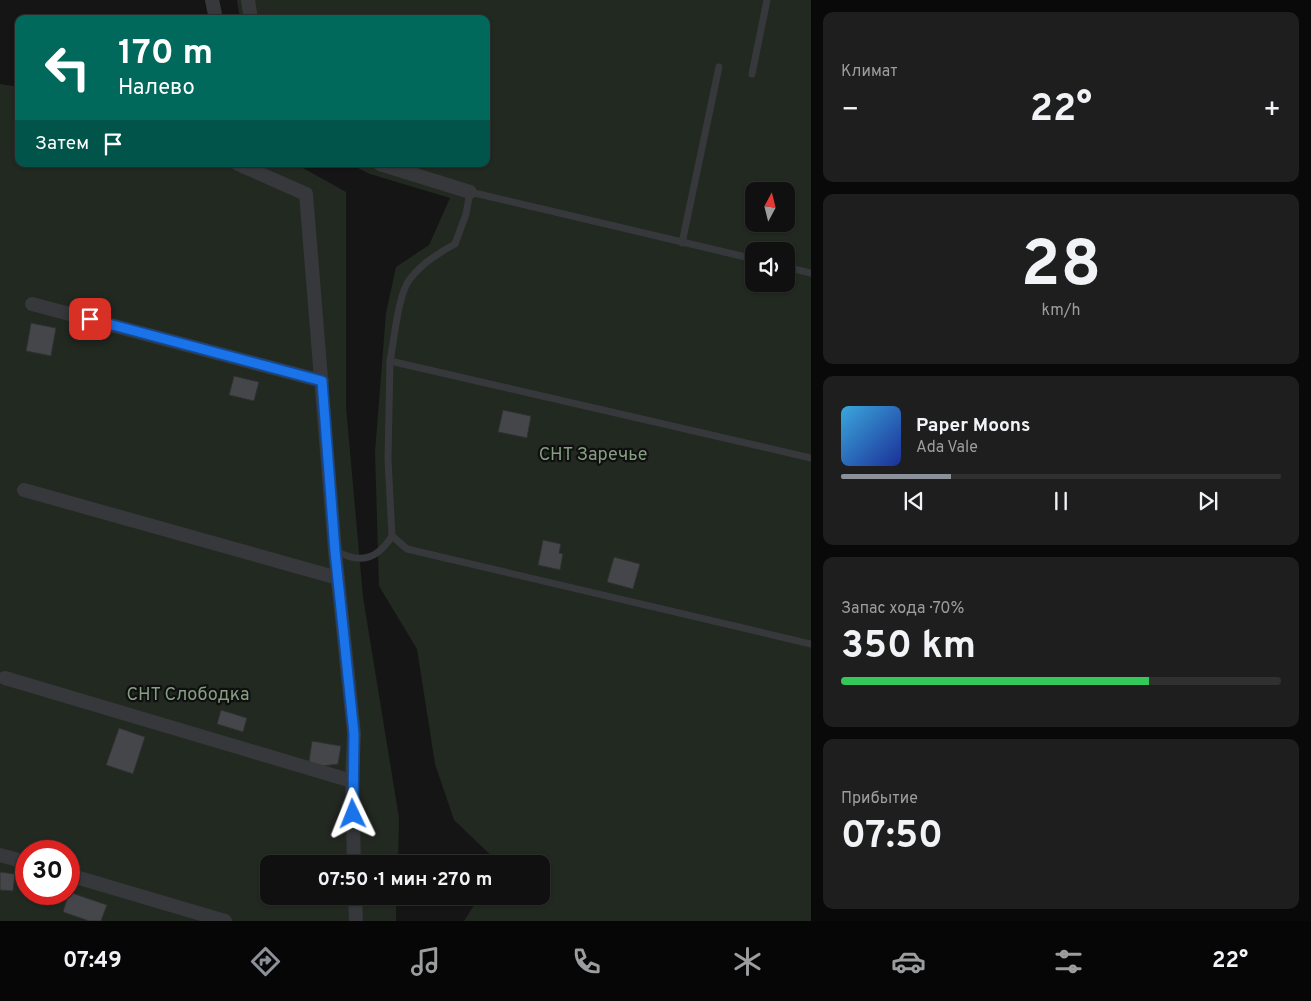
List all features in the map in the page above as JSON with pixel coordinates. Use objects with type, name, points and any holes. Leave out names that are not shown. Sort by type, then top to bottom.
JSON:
[{"type":"street","points":[[212,0],[215,15]]},
{"type":"street","points":[[248,0],[250,15]]},
{"type":"street","points":[[245,167],[306,194],[335,551],[354,734],[352,781],[354,855]]},
{"type":"street","points":[[390,167],[470,192]]},
{"type":"street","points":[[32,304],[322,381]]},
{"type":"street","points":[[24,490],[338,578]]},
{"type":"street","points":[[5,678],[352,781]]},
{"type":"street","points":[[0,855],[15,859]]},
{"type":"street","points":[[80,878],[225,921]]},
{"type":"street","points":[[355,905],[356,921]]},
{"type":"lane","points":[[752,74],[767,0]]},
{"type":"lane","points":[[682,242],[719,67]]},
{"type":"lane","points":[[335,551],[352,559],[373,557],[386,545],[392,536],[388,459],[390,361],[399,310],[408,280],[430,258],[455,244],[466,214],[470,192],[745,257]]},
{"type":"lane","points":[[795,269],[811,273]]},
{"type":"lane","points":[[390,361],[811,458]]},
{"type":"lane","points":[[392,536],[407,549],[811,644]]},
{"type":"green space","name":"СНТ Заречье","points":[[237,0],[811,0],[811,921],[464,921],[474,905],[550,905],[550,855],[491,855],[454,820],[435,764],[417,649],[379,586],[375,452],[386,313],[396,267],[429,245],[450,198],[370,174],[356,167],[490,167],[490,15],[239,15]]},
{"type":"green space","name":"СНТ Слободка","points":[[0,84],[15,86],[15,167],[301,167],[346,192],[346,407],[363,597],[399,818],[398,855],[260,855],[260,905],[396,905],[396,921],[0,921]]},
{"type":"building","points":[[31,323],[56,328],[51,356],[26,351]]},
{"type":"building","points":[[234,376],[259,382],[254,401],[229,395]]},
{"type":"building","points":[[503,410],[531,416],[527,438],[498,432]]},
{"type":"building","points":[[543,540],[561,544],[559,553],[563,554],[560,570],[538,565]]},
{"type":"building","points":[[614,557],[640,564],[633,589],[607,582]]},
{"type":"building","points":[[221,710],[247,718],[243,732],[217,724]]},
{"type":"building","points":[[119,728],[145,737],[133,774],[106,765]]},
{"type":"building","points":[[312,741],[341,746],[338,764],[308,768]]},
{"type":"building","points":[[0,872],[15,874],[13,891],[0,890]]},
{"type":"building","points":[[80,896],[107,905],[101,921],[89,921],[63,912],[65,905],[80,905]]},
{"type":"route","points":[[90,319],[322,381],[335,551],[354,734],[353,814]]}]
